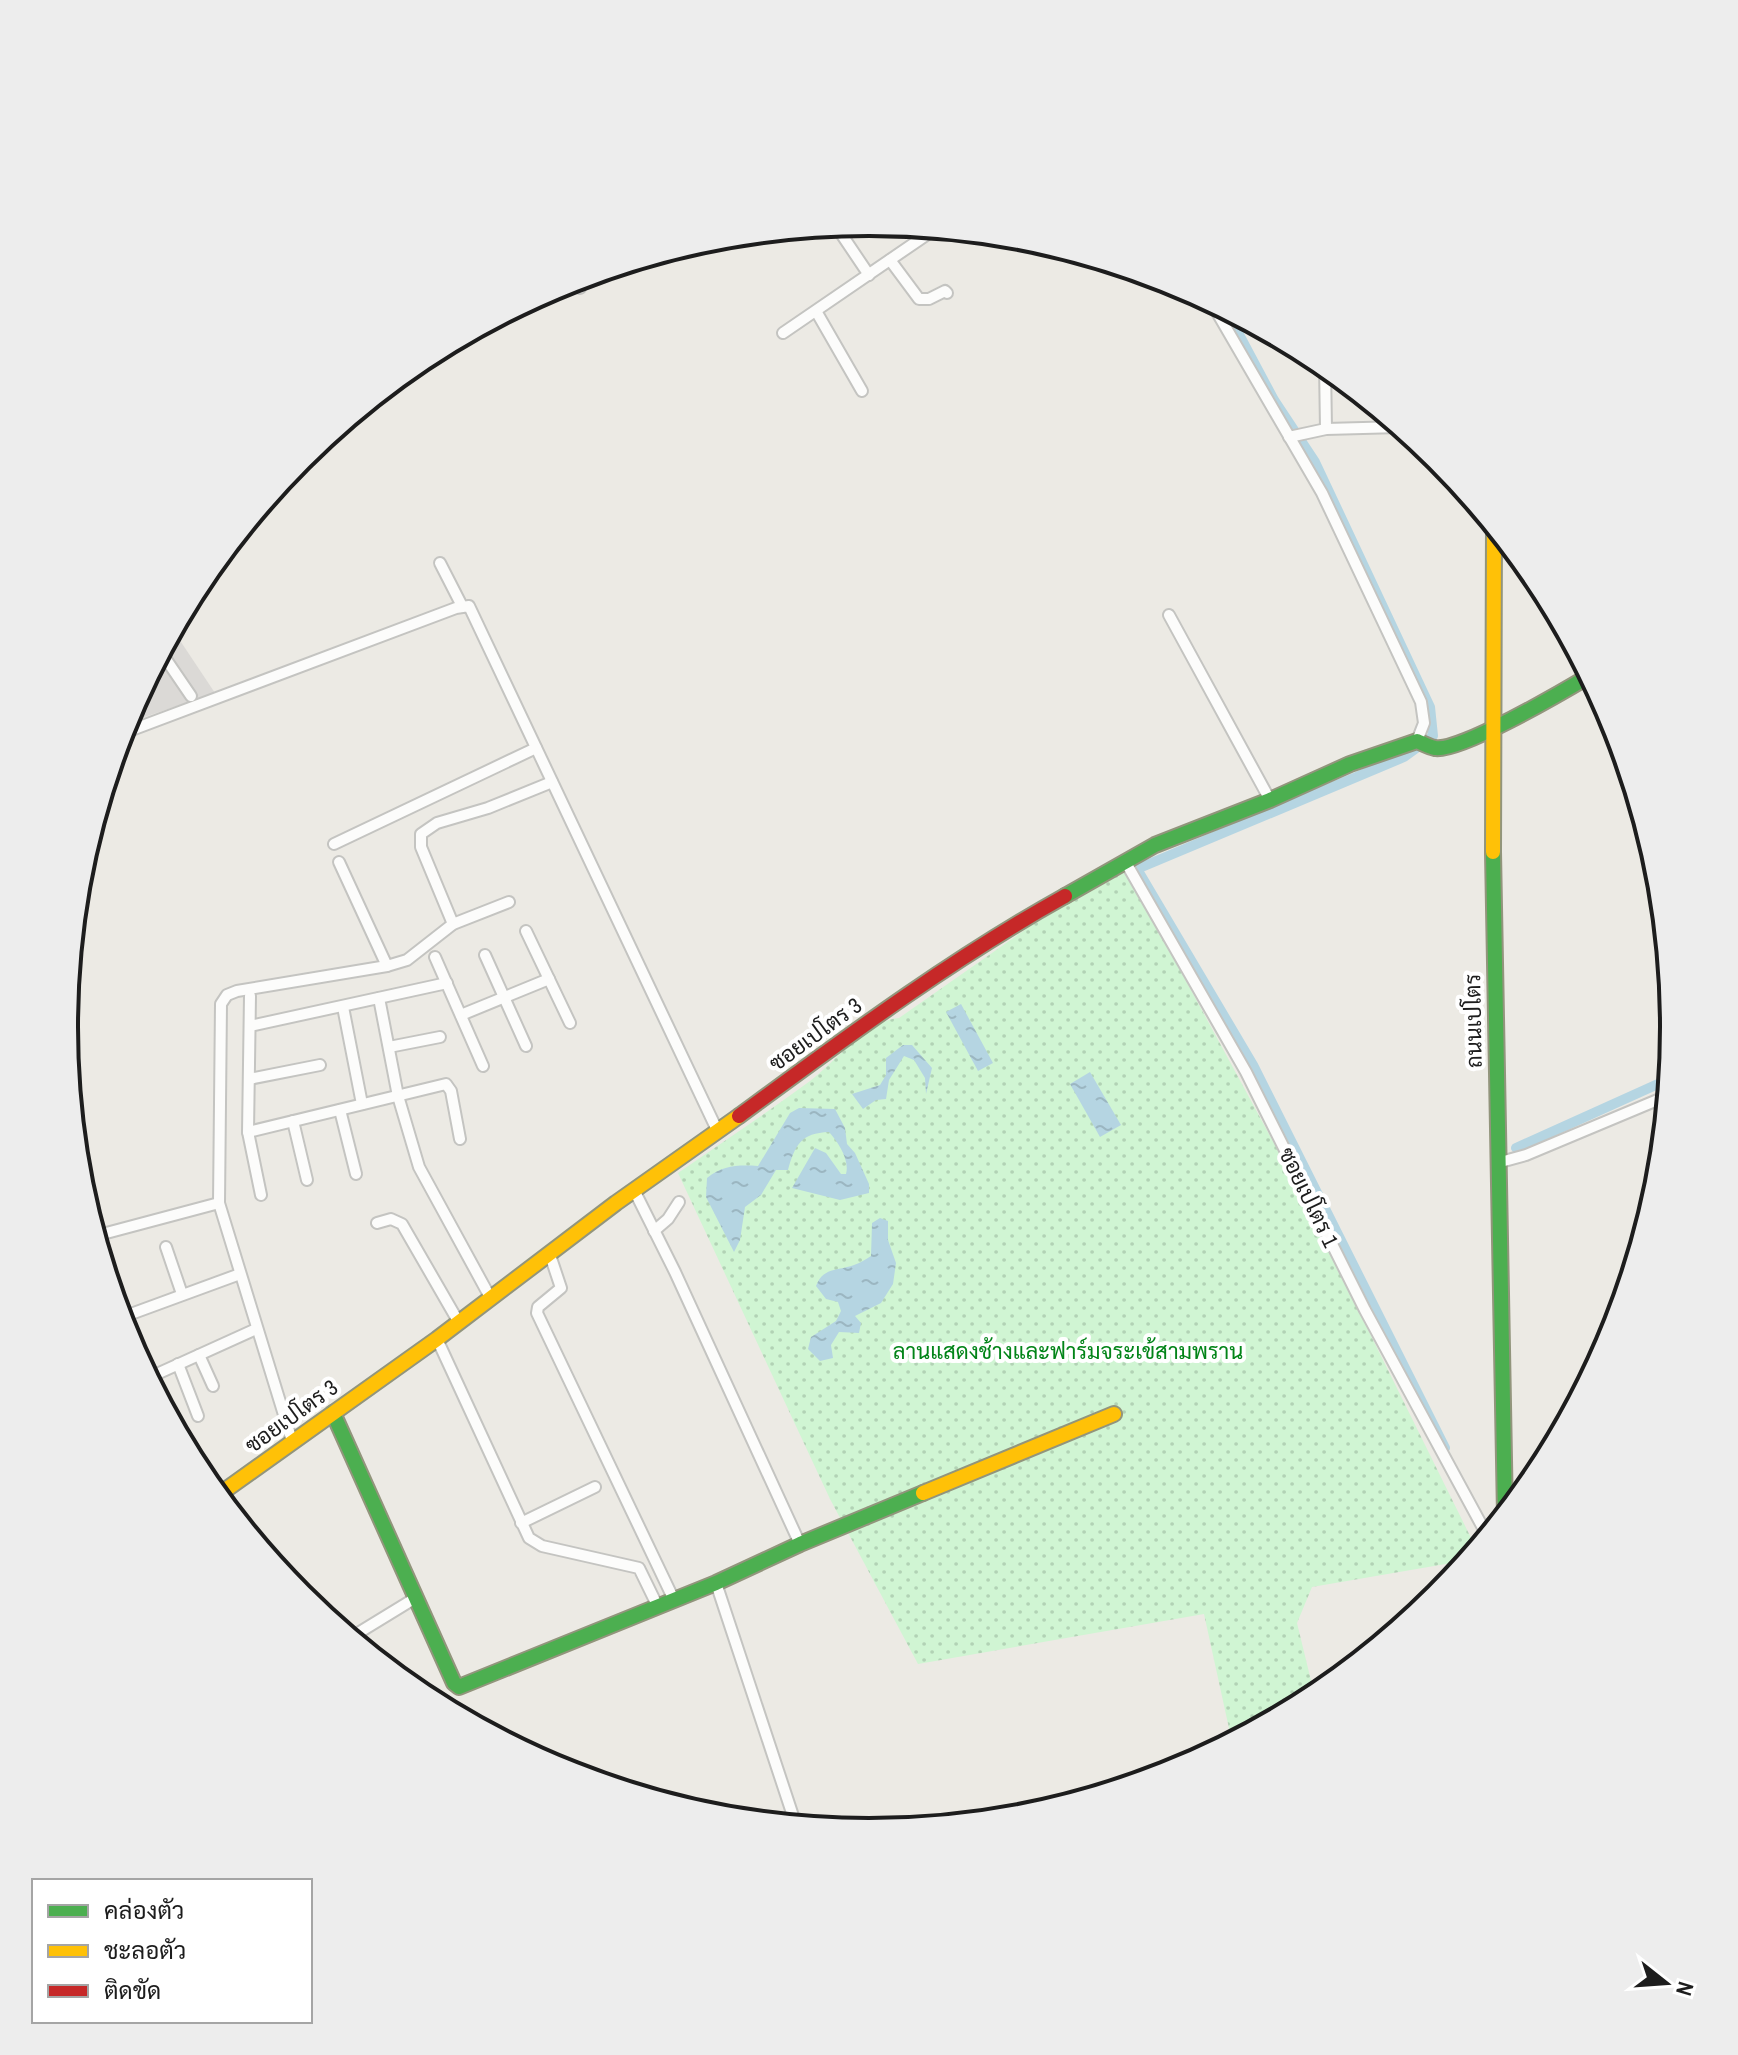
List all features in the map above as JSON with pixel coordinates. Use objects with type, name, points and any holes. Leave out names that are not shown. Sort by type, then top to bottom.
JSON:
[{"type":"street","points":[[843,237],[869,275]]},
{"type":"street","points":[[783,333],[922,238]]},
{"type":"street","points":[[890,260],[919,299],[947,293]]},
{"type":"street","points":[[816,311],[862,391]]},
{"type":"street","points":[[1223,320],[1298,435],[1421,702],[1425,744]]},
{"type":"street","points":[[1325,382],[1326,429]]},
{"type":"street","points":[[1298,435],[1326,429],[1384,427]]},
{"type":"street","name":"ถนนเปโตร","points":[[1494,542],[1493,875],[1505,1498]]},
{"type":"street","points":[[440,563],[462,606]]},
{"type":"street","points":[[137,728],[462,606],[470,607],[718,1132]]},
{"type":"street","points":[[1169,615],[1270,800]]},
{"type":"street","points":[[168,662],[191,696]]},
{"type":"street","name":"ซอยเปโตร 3","points":[[227,1489],[375,1380],[437,1339],[490,1297],[846,1038],[1011,926],[1155,845],[1270,800],[1350,764],[1425,744],[1453,746],[1541,705],[1580,682]]},
{"type":"street","points":[[334,844],[536,748]]},
{"type":"street","points":[[453,924],[421,847],[421,834],[430,826],[488,808],[552,782]]},
{"type":"street","name":"ซอยเปโตร 1","points":[[1125,861],[1246,1072],[1365,1310],[1482,1527]]},
{"type":"street","points":[[339,862],[387,966]]},
{"type":"street","points":[[292,1441],[219,1203],[221,1004],[227,995],[407,960],[453,924],[509,902]]},
{"type":"street","points":[[526,931],[570,1023]]},
{"type":"street","points":[[485,955],[526,1046]]},
{"type":"street","points":[[435,957],[483,1066]]},
{"type":"street","points":[[461,1015],[549,979]]},
{"type":"street","points":[[250,1026],[447,983]]},
{"type":"street","points":[[250,996],[248,1132],[261,1195]]},
{"type":"street","points":[[379,998],[398,1096],[419,1167],[490,1297]]},
{"type":"street","points":[[343,1007],[362,1104]]},
{"type":"street","points":[[389,1047],[440,1037]]},
{"type":"street","points":[[249,1079],[320,1065]]},
{"type":"street","points":[[248,1132],[446,1084],[449,1086],[460,1139]]},
{"type":"street","points":[[1497,1163],[1526,1155],[1656,1101]]},
{"type":"street","points":[[340,1110],[356,1174]]},
{"type":"street","points":[[293,1121],[307,1180]]},
{"type":"street","points":[[635,1192],[800,1544]]},
{"type":"street","points":[[654,1231],[668,1219],[679,1202]]},
{"type":"street","points":[[105,1233],[219,1203]]},
{"type":"street","points":[[377,1223],[396,1219],[406,1228],[458,1321]]},
{"type":"street","points":[[166,1247],[182,1294]]},
{"type":"street","points":[[550,1255],[561,1288],[538,1307],[537,1313],[674,1600]]},
{"type":"street","points":[[132,1313],[240,1274]]},
{"type":"street","points":[[158,1373],[256,1329]]},
{"type":"street","points":[[437,1339],[529,1538],[536,1543],[639,1568],[658,1607]]},
{"type":"street","points":[[199,1355],[213,1386]]},
{"type":"street","points":[[178,1364],[198,1416]]},
{"type":"street","points":[[333,1413],[454,1683],[459,1687],[716,1583],[800,1544],[1114,1414]]},
{"type":"street","points":[[521,1523],[595,1487]]},
{"type":"street","points":[[716,1583],[793,1815]]},
{"type":"street","points":[[359,1632],[417,1597]]},
{"type":"shaded area","points":[[180,640],[215,693],[141,718]]},
{"type":"green space","name":"ลานแสดงช้างและฟาร์มจระเข้สามพราน","points":[[1126,870],[1295,1182],[1472,1540],[1451,1563],[1312,1587],[1297,1623],[1311,1683],[1230,1731],[1204,1614],[918,1664],[830,1499],[678,1173],[810,1081],[864,1034],[899,1018],[1029,927]]},
{"type":"water","points":[[961,1004],[993,1063],[978,1071],[946,1012]]},
{"type":"water","points":[[903,1045],[912,1045],[932,1068],[926,1094],[925,1078],[914,1060],[904,1056],[889,1080],[886,1099],[876,1100],[863,1109],[852,1094],[880,1085],[886,1075],[886,1058]]},
{"type":"water","points":[[1090,1072],[1121,1125],[1100,1137],[1070,1084]]},
{"type":"water","points":[[799,1108],[835,1109],[845,1128],[847,1144],[855,1153],[869,1184],[869,1193],[840,1200],[792,1188],[815,1148],[826,1153],[841,1174],[846,1174],[845,1157],[829,1132],[812,1135],[797,1147],[788,1170],[776,1170],[761,1195],[745,1207],[740,1240],[734,1252],[706,1197],[707,1178],[731,1167],[758,1166],[790,1113]]},
{"type":"water","points":[[880,1218],[888,1221],[888,1240],[896,1263],[893,1284],[881,1303],[855,1316],[861,1323],[859,1333],[839,1332],[831,1345],[833,1358],[820,1361],[808,1349],[811,1337],[836,1321],[841,1311],[838,1302],[826,1299],[816,1286],[827,1273],[871,1256],[872,1223]]},
{"type":"waterway","points":[[1235,326],[1274,400],[1315,462],[1430,707],[1433,736],[1404,757],[1137,869],[1253,1065],[1445,1448]]},
{"type":"waterway","points":[[1516,1148],[1658,1084]]},
{"type":"traffic: fast","points":[[1065,896],[1155,845],[1270,800],[1350,764],[1417,741],[1435,748],[1465,741],[1511,720],[1580,681]]},
{"type":"traffic: fast","points":[[1493,852],[1505,1498]]},
{"type":"traffic: fast","points":[[333,1413],[454,1683],[459,1687],[716,1583],[923,1493]]},
{"type":"traffic: slow","points":[[1493,852],[1494,542]]},
{"type":"traffic: slow","points":[[227,1489],[437,1339],[616,1203],[739,1116]]},
{"type":"traffic: slow","points":[[923,1493],[1114,1414]]},
{"type":"traffic: jam","points":[[739,1116],[939,973],[1065,896]]}]
